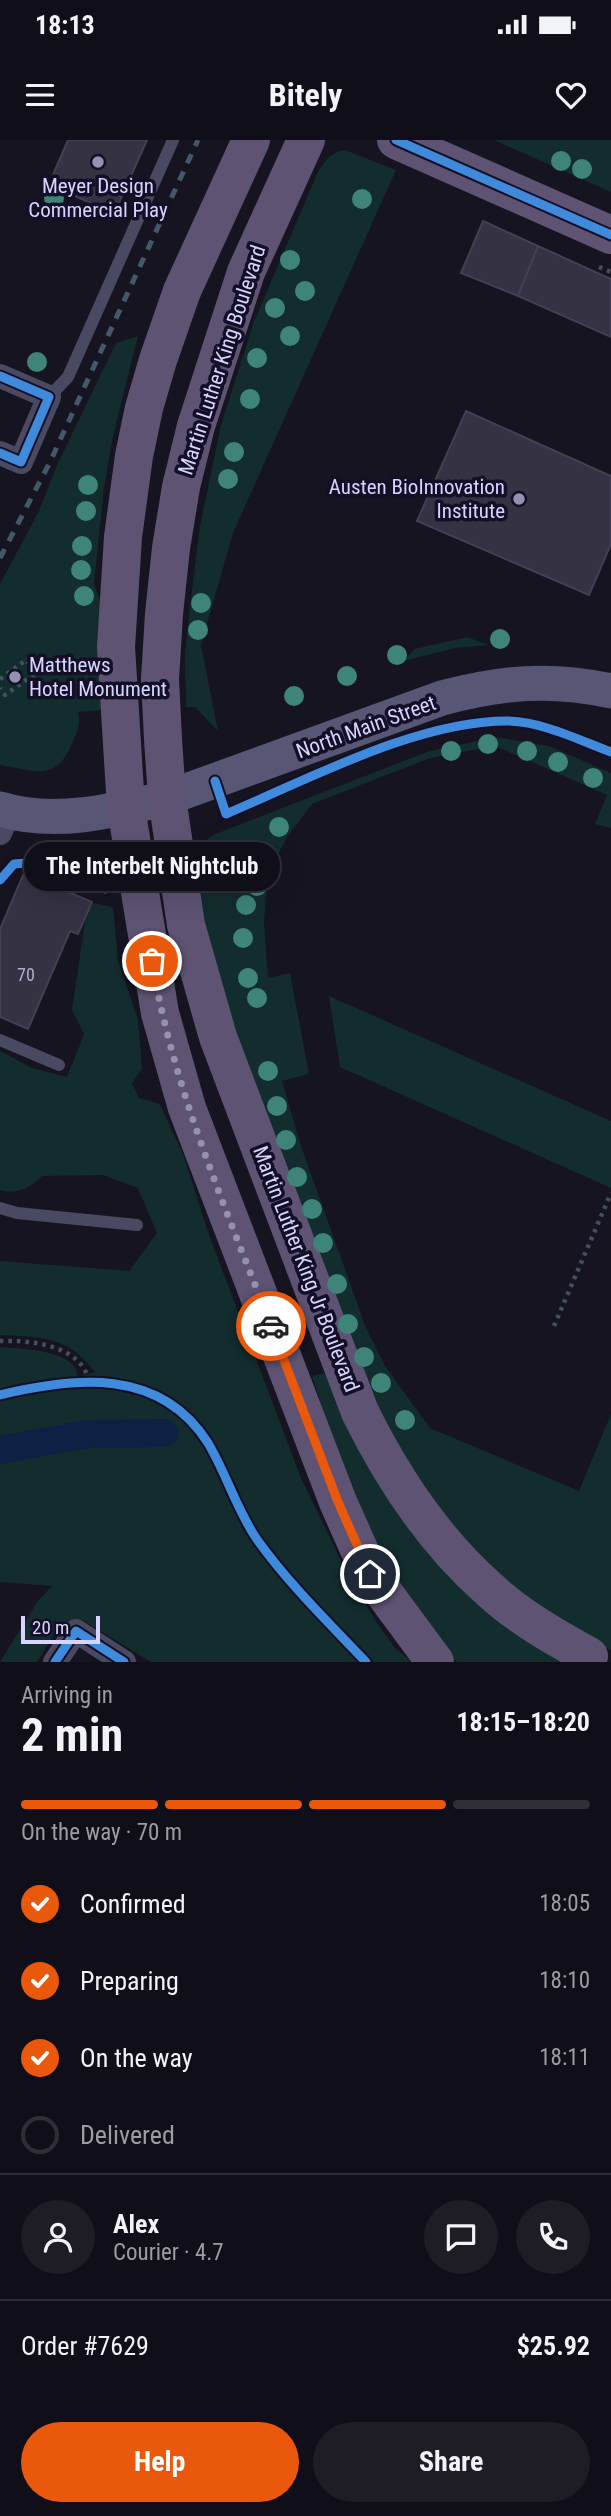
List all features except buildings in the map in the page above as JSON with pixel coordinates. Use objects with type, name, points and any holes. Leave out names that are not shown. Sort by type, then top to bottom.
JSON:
[{"type":"main road","points":[[251,140],[182,291],[144,408],[134,456],[123,537],[116,647],[126,808],[160,1013],[187,1108],[338,1502],[370,1574],[435,1662]]},
{"type":"main road","name":"Martin Luther King Boulevard","points":[[167,798],[160,679],[171,548],[181,487],[196,426],[246,272],[306,140]]},
{"type":"main road","points":[[396,140],[611,235]]},
{"type":"main road","name":"North Main Street","points":[[3,818],[65,817],[126,808],[167,798],[442,698],[476,689],[542,682],[566,683],[611,691]]},
{"type":"main road","name":"Martin Luther King Jr Boulevard","points":[[167,798],[186,925],[218,1037],[360,1412],[380,1452],[414,1505],[448,1549],[491,1591],[545,1632],[589,1656]]},
{"type":"street","points":[[0,376],[49,397],[21,462],[0,453]]},
{"type":"street","points":[[55,1662],[76,1631],[124,1662]]},
{"type":"lane","points":[[49,397],[68,377],[173,140]]},
{"type":"lane","points":[[0,1040],[59,1065]]},
{"type":"lane","points":[[0,1208],[17,1213],[137,1225]]},
{"type":"path","points":[[0,679],[26,660],[36,673],[5,695],[0,688]]},
{"type":"path","points":[[14,669],[24,682]]},
{"type":"path","points":[[554,1326],[611,1193]]},
{"type":"path","points":[[0,1340],[29,1342],[59,1350],[75,1357],[87,1372],[84,1382],[100,1382]]},
{"type":"green space","points":[[494,140],[611,140],[611,192]]},
{"type":"green space","points":[[345,150],[396,170],[233,533],[201,645],[218,731],[195,707],[186,707],[185,656],[200,526],[221,425],[253,324],[317,174],[331,155]]},
{"type":"green space","points":[[138,336],[113,436],[104,487],[94,584],[101,604],[102,710],[78,712],[79,726],[74,739],[61,762],[53,768],[36,771],[0,765],[0,584],[38,513],[58,463],[116,343]]},
{"type":"green space","points":[[467,637],[489,645],[455,648],[403,661],[415,649]]},
{"type":"green space","points":[[495,737],[549,746],[611,773],[611,828],[595,824],[607,795],[495,746],[430,758],[312,804],[287,837],[268,873],[264,923],[268,978],[290,973],[309,1074],[282,1081],[301,1146],[366,1328],[385,1366],[430,1428],[579,1491],[611,1414],[611,1650],[591,1642],[528,1601],[457,1533],[381,1422],[238,1043],[212,961],[193,870],[199,850],[213,835],[427,752]]},
{"type":"green space","points":[[94,903],[113,907],[118,960],[138,1020],[142,1069],[132,1083],[139,1098],[160,1104],[183,1154],[209,1235],[301,1478],[347,1573],[377,1623],[394,1647],[412,1662],[151,1662],[82,1620],[74,1620],[61,1627],[37,1662],[0,1662],[37,1602],[52,1586],[0,1582],[0,1347],[46,1352],[58,1356],[75,1368],[78,1377],[95,1372],[75,1351],[64,1345],[41,1338],[0,1335],[0,1261],[129,1271],[157,1233],[138,1188],[103,1175],[42,1176],[23,1189],[12,1192],[0,1190],[0,1051],[32,1068],[67,1077],[84,1034],[72,1010],[87,908]]},
{"type":"green space","points":[[329,996],[611,1121],[611,1188],[340,1067]]},
{"type":"green space","points":[[331,1372],[561,1662],[457,1662],[441,1645],[383,1561],[345,1480],[312,1376]]},
{"type":"waterway","points":[[0,1450],[88,1434],[164,1433]]},
{"type":"railway","points":[[0,558],[50,462],[198,140]]},
{"type":"cycle path","points":[[396,140],[611,235]]},
{"type":"cycle path","points":[[0,376],[49,397],[21,462],[0,453]]},
{"type":"cycle path","points":[[215,781],[226,814],[365,754],[438,730],[474,723],[522,722],[561,732],[611,752]]},
{"type":"cycle path","points":[[0,880],[14,864],[51,864],[86,874],[105,889]]},
{"type":"cycle path","points":[[0,1395],[57,1384],[86,1382],[141,1390],[166,1401],[188,1418],[208,1443],[249,1527],[268,1555],[366,1662]]},
{"type":"cycle path","points":[[55,1662],[76,1631],[124,1662]]},
{"type":"way so far","points":[[152,961],[160,1013],[187,1108],[271,1326]]},
{"type":"place","name":"Meyer Design Commercial Play","points":[[98,162]]},
{"type":"place","name":"Austen BioInnovation Institute","points":[[519,499]]},
{"type":"place","name":"Matthews Hotel Monument","points":[[15,677]]},
{"type":"place","name":"The Interbelt Nightclub","points":[[152,961]]},
{"type":"route","points":[[271,1326],[338,1502],[370,1574]]}]
